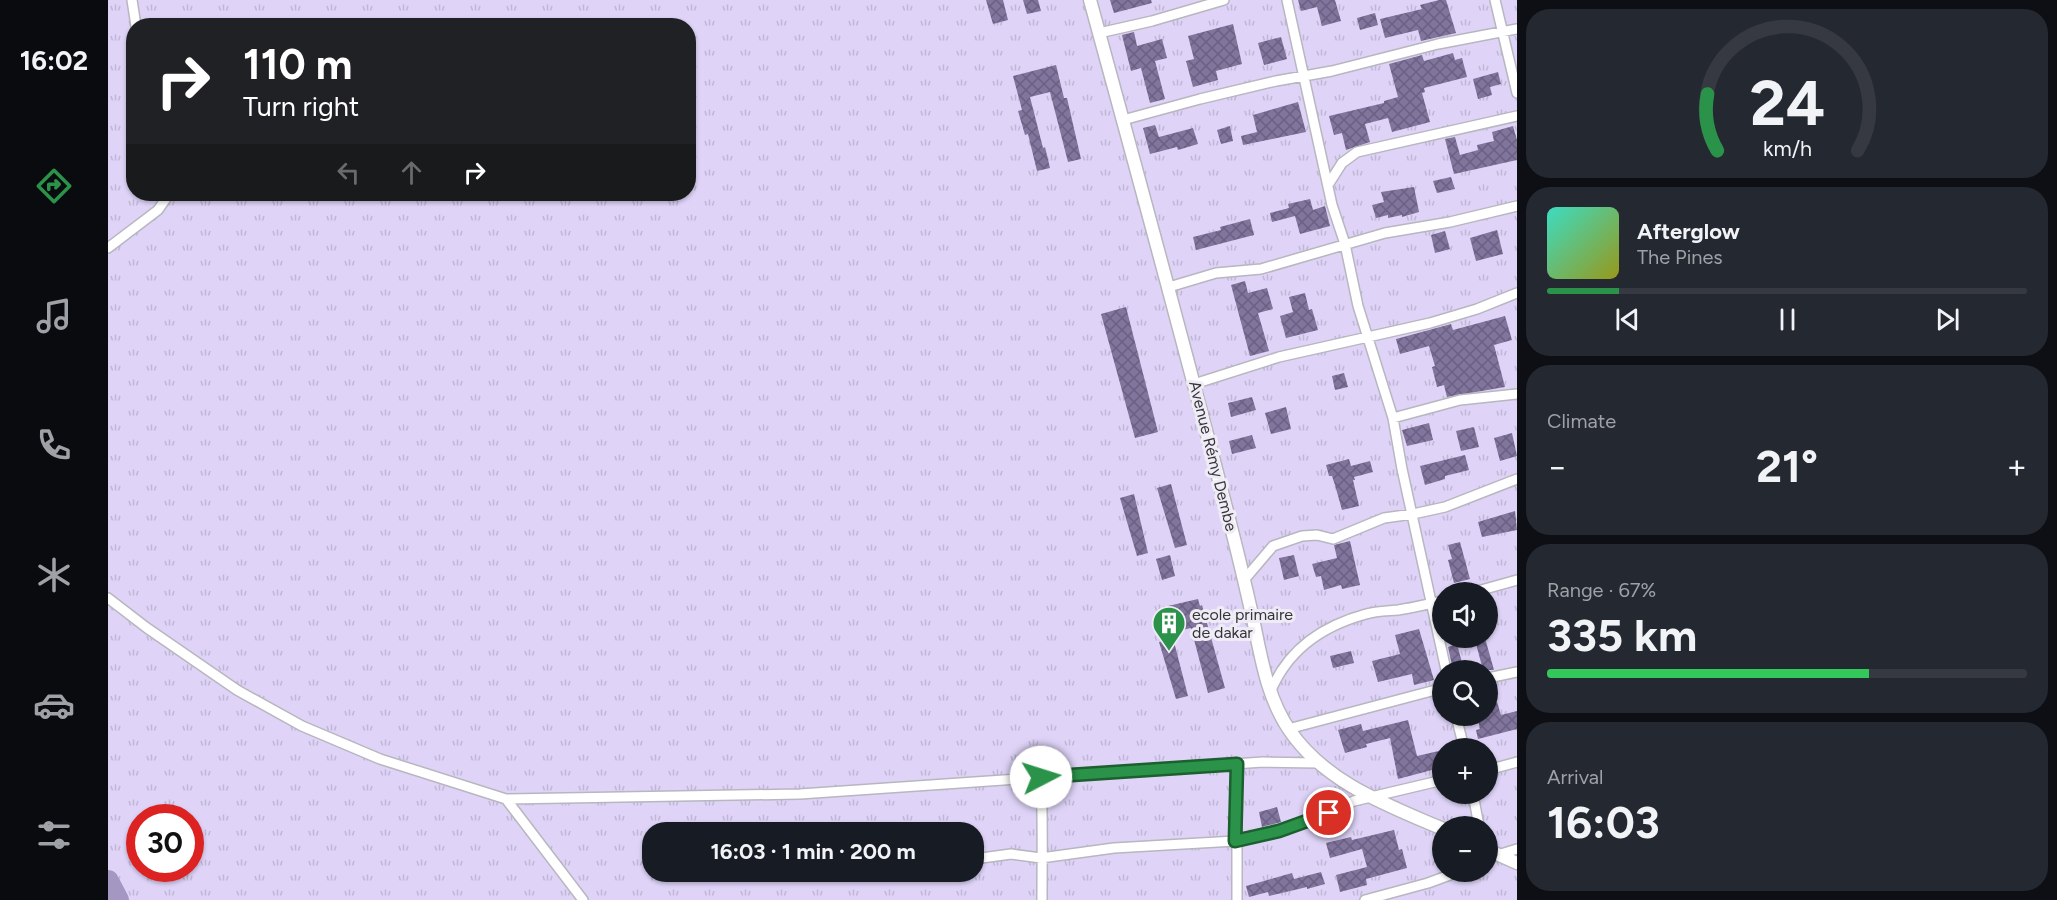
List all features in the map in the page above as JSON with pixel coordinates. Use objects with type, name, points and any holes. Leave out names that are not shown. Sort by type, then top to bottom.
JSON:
[{"type":"street","points":[[132,0],[135,18]]},
{"type":"street","name":"Avenue Rémy Dembe","points":[[1090,0],[1169,287],[1245,580],[1270,693],[1288,729],[1304,750],[1318,763],[1369,797],[1432,824]]},
{"type":"street","points":[[1099,33],[1152,21],[1224,0]]},
{"type":"street","points":[[1287,0],[1337,222],[1345,244],[1367,339],[1393,418],[1430,604],[1444,660]]},
{"type":"street","points":[[1495,0],[1517,93]]},
{"type":"street","points":[[1123,120],[1200,99],[1332,71],[1437,44],[1517,28]]},
{"type":"street","points":[[1328,185],[1342,163],[1357,152],[1517,116]]},
{"type":"street","points":[[108,248],[158,210],[164,201]]},
{"type":"street","points":[[1169,287],[1216,273],[1261,269],[1385,233],[1450,222],[1517,206]]},
{"type":"street","points":[[1194,384],[1279,357],[1367,339],[1440,320],[1477,309],[1517,293]]},
{"type":"street","points":[[1393,418],[1460,400],[1517,394]]},
{"type":"street","points":[[1245,580],[1273,546],[1302,537],[1317,535],[1333,538],[1384,518],[1445,507],[1517,479]]},
{"type":"street","points":[[1498,585],[1517,580]]},
{"type":"street","points":[[108,598],[237,690],[302,726],[380,759],[506,799],[800,794],[1237,764],[1318,763]]},
{"type":"street","points":[[1270,693],[1283,666],[1301,646],[1313,637],[1367,613],[1430,604]]},
{"type":"street","points":[[1498,676],[1517,672]]},
{"type":"street","points":[[1288,729],[1432,691]]},
{"type":"street","points":[[1498,767],[1517,762]]},
{"type":"street","points":[[1237,764],[1235,841],[1237,900]]},
{"type":"street","points":[[1041,777],[1042,900]]},
{"type":"street","points":[[984,858],[1011,854],[1041,858],[1114,848],[1235,841],[1287,828],[1369,797],[1432,783]]},
{"type":"street","points":[[506,799],[583,900]]},
{"type":"street","points":[[1498,853],[1517,849]]},
{"type":"street","points":[[1498,856],[1517,863]]},
{"type":"street","points":[[1365,900],[1432,882]]},
{"type":"green space","points":[[108,0],[1517,0],[1517,900],[108,900]]},
{"type":"building","points":[[986,0],[1003,0],[1008,20],[993,24]]},
{"type":"building","points":[[1023,0],[1038,0],[1041,11],[1027,14]]},
{"type":"building","points":[[1110,0],[1151,0],[1152,3],[1114,13]]},
{"type":"building","points":[[1298,0],[1335,0],[1341,21],[1322,26],[1317,7],[1301,11]]},
{"type":"building","points":[[1446,0],[1456,33],[1421,41],[1418,30],[1385,38],[1380,19],[1422,9],[1420,5]]},
{"type":"building","points":[[1375,13],[1378,25],[1360,30],[1357,18]]},
{"type":"building","points":[[1233,24],[1242,64],[1216,71],[1218,80],[1193,87],[1186,61],[1194,59],[1188,36]]},
{"type":"building","points":[[1134,32],[1137,46],[1162,39],[1167,58],[1155,61],[1165,99],[1150,103],[1141,68],[1131,71],[1122,35]]},
{"type":"building","points":[[1281,37],[1287,59],[1264,65],[1258,43]]},
{"type":"building","points":[[1453,53],[1455,60],[1462,58],[1467,77],[1424,88],[1425,92],[1422,93],[1430,122],[1392,132],[1388,118],[1365,124],[1370,142],[1346,150],[1342,133],[1334,135],[1329,116],[1384,103],[1384,101],[1398,97],[1389,64],[1422,55],[1424,61]]},
{"type":"building","points":[[1056,65],[1064,98],[1067,98],[1081,159],[1068,162],[1050,92],[1030,97],[1050,168],[1037,171],[1028,134],[1025,135],[1018,111],[1022,110],[1013,76]]},
{"type":"building","points":[[1498,72],[1501,84],[1490,87],[1492,95],[1478,99],[1473,79]]},
{"type":"building","points":[[1298,102],[1306,132],[1243,145],[1241,136],[1257,132],[1253,115]]},
{"type":"building","points":[[1155,125],[1159,137],[1193,128],[1198,144],[1150,154],[1143,128]]},
{"type":"building","points":[[1230,126],[1233,141],[1221,144],[1217,130]]},
{"type":"building","points":[[1513,126],[1517,140],[1517,160],[1454,174],[1445,139],[1455,137],[1460,155],[1478,150],[1477,145],[1494,141],[1492,132]]},
{"type":"building","points":[[1451,177],[1455,189],[1437,193],[1433,181]]},
{"type":"building","points":[[1414,187],[1419,212],[1402,217],[1402,215],[1388,218],[1388,215],[1376,218],[1372,205],[1384,202],[1381,192]]},
{"type":"building","points":[[1310,199],[1313,210],[1325,206],[1330,226],[1300,234],[1295,216],[1272,222],[1270,213],[1289,208],[1288,204]]},
{"type":"building","points":[[1250,219],[1254,235],[1196,250],[1193,237]]},
{"type":"building","points":[[1497,230],[1503,254],[1476,261],[1470,238]]},
{"type":"building","points":[[1445,231],[1450,249],[1435,253],[1431,235]]},
{"type":"building","points":[[1245,281],[1248,293],[1267,288],[1273,309],[1258,313],[1269,351],[1250,356],[1231,285]]},
{"type":"building","points":[[1305,293],[1309,310],[1312,309],[1318,330],[1286,338],[1280,316],[1293,312],[1289,297]]},
{"type":"building","points":[[1126,307],[1158,432],[1135,438],[1101,314]]},
{"type":"building","points":[[1505,316],[1512,340],[1494,345],[1505,387],[1447,397],[1444,385],[1437,387],[1432,367],[1435,366],[1429,346],[1400,354],[1396,339],[1451,324],[1453,330]]},
{"type":"building","points":[[1344,373],[1348,387],[1335,390],[1332,376]]},
{"type":"building","points":[[1252,397],[1256,410],[1231,417],[1228,403]]},
{"type":"building","points":[[1286,407],[1291,429],[1271,434],[1265,413]]},
{"type":"building","points":[[1429,423],[1433,440],[1407,446],[1402,430]]},
{"type":"building","points":[[1474,427],[1479,447],[1461,451],[1456,431]]},
{"type":"building","points":[[1512,433],[1517,456],[1500,461],[1494,438]]},
{"type":"building","points":[[1252,435],[1256,448],[1232,454],[1229,441]]},
{"type":"building","points":[[1465,455],[1469,470],[1445,476],[1445,479],[1425,485],[1420,466]]},
{"type":"building","points":[[1349,459],[1351,466],[1370,461],[1373,472],[1354,477],[1359,506],[1342,510],[1332,476],[1329,476],[1326,465]]},
{"type":"building","points":[[1171,484],[1187,545],[1175,548],[1157,488]]},
{"type":"building","points":[[1134,494],[1148,553],[1137,556],[1120,498]]},
{"type":"building","points":[[1515,511],[1517,530],[1482,537],[1478,522]]},
{"type":"building","points":[[1350,541],[1360,585],[1342,589],[1341,585],[1324,590],[1321,576],[1316,577],[1312,564],[1337,558],[1334,545]]},
{"type":"building","points":[[1460,542],[1470,579],[1454,582],[1448,560],[1452,559],[1448,545]]},
{"type":"building","points":[[1170,555],[1175,576],[1162,580],[1156,559]]},
{"type":"building","points":[[1294,555],[1299,576],[1284,580],[1279,558]]},
{"type":"building","points":[[1198,599],[1200,606],[1202,605],[1225,688],[1208,693],[1191,628],[1175,632],[1168,606]]},
{"type":"building","points":[[1419,629],[1432,680],[1414,685],[1412,674],[1378,682],[1372,661],[1400,654],[1395,635]]},
{"type":"building","points":[[1173,638],[1188,696],[1176,699],[1159,642]]},
{"type":"building","points":[[1448,648],[1458,648],[1461,660],[1451,660]]},
{"type":"building","points":[[1477,648],[1488,648],[1491,660],[1480,660]]},
{"type":"building","points":[[1351,651],[1354,663],[1333,668],[1330,656]]},
{"type":"building","points":[[1498,705],[1501,715],[1517,711],[1517,729],[1478,738],[1476,730],[1480,729],[1479,726],[1498,726]]},
{"type":"building","points":[[1408,720],[1417,756],[1432,753],[1432,770],[1398,779],[1390,738],[1366,744],[1367,747],[1345,753],[1338,730],[1361,724],[1363,731]]},
{"type":"building","points":[[1277,807],[1281,822],[1262,827],[1259,812]]},
{"type":"building","points":[[1394,830],[1407,868],[1366,879],[1367,885],[1340,892],[1336,875],[1367,867],[1362,849],[1330,858],[1326,843],[1351,837],[1352,840]]},
{"type":"building","points":[[1321,872],[1325,884],[1307,889],[1307,887],[1269,896],[1268,892],[1249,897],[1246,886],[1292,873],[1294,879]]},
{"type":"waterway","points":[[108,881],[118,900]]},
{"type":"place","name":"ecole primaire de dakar","points":[[1169,652]]},
{"type":"route","points":[[1041,777],[1237,764],[1235,841],[1279,831],[1329,813]]}]
